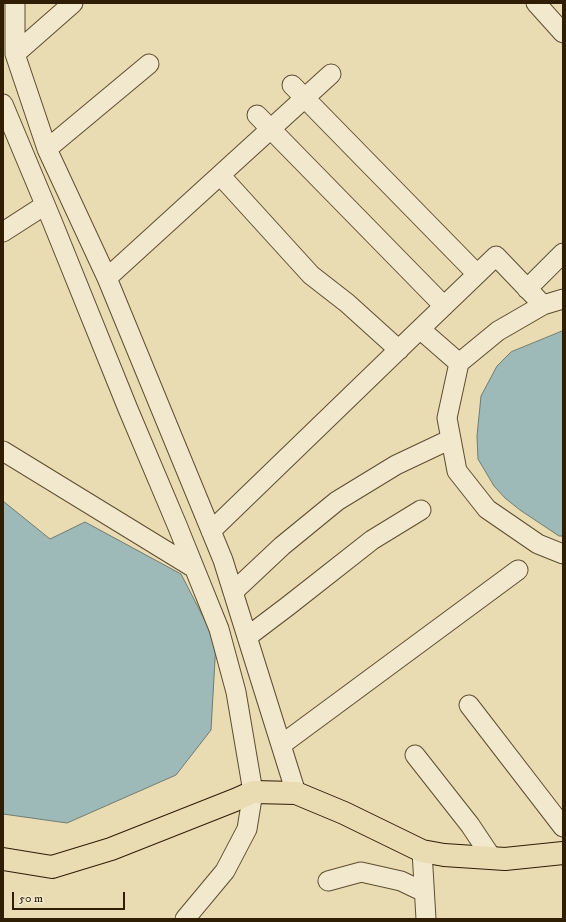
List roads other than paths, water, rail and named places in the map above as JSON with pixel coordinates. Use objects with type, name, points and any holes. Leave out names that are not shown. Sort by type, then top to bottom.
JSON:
[{"type":"main road","points":[[3,859],[52,867],[111,849],[253,792],[296,793],[344,813],[422,851],[444,855],[505,859],[563,853]]},
{"type":"street","points":[[15,3],[15,54],[47,149],[107,278],[223,560],[296,793]]},
{"type":"street","points":[[15,54],[73,3]]},
{"type":"street","points":[[536,3],[563,34]]},
{"type":"street","points":[[47,149],[149,64]]},
{"type":"street","points":[[107,278],[270,129],[298,92],[331,74]]},
{"type":"street","points":[[298,92],[477,274]]},
{"type":"street","points":[[5,114],[45,205],[219,629],[236,692],[253,792],[247,829],[225,871],[185,919]]},
{"type":"street","points":[[257,115],[444,306]]},
{"type":"street","points":[[220,175],[311,275],[348,304],[399,350]]},
{"type":"street","points":[[3,232],[45,205]]},
{"type":"street","points":[[527,289],[563,253]]},
{"type":"street","points":[[177,526],[208,523],[399,350],[496,256],[543,305]]},
{"type":"street","points":[[563,299],[543,305],[498,331],[459,363],[447,418],[457,471],[487,509],[538,544],[563,554]]},
{"type":"street","points":[[420,329],[459,363]]},
{"type":"street","points":[[233,592],[282,546],[337,501],[396,465],[451,439]]},
{"type":"street","points":[[3,451],[194,568]]},
{"type":"street","points":[[247,637],[372,540],[421,510]]},
{"type":"street","points":[[281,745],[518,570]]},
{"type":"street","points":[[469,705],[563,827]]},
{"type":"street","points":[[415,755],[470,825],[492,858]]},
{"type":"street","points":[[422,851],[424,892],[423,917]]},
{"type":"street","points":[[328,881],[361,872],[401,881],[424,892]]},
{"type":"water","points":[[563,331],[563,536],[559,536],[520,510],[505,498],[494,486],[478,459],[477,436],[481,396],[497,366],[511,352]]},
{"type":"water","points":[[3,501],[50,539],[85,522],[181,574],[216,642],[211,730],[176,775],[67,823],[3,814]]}]
